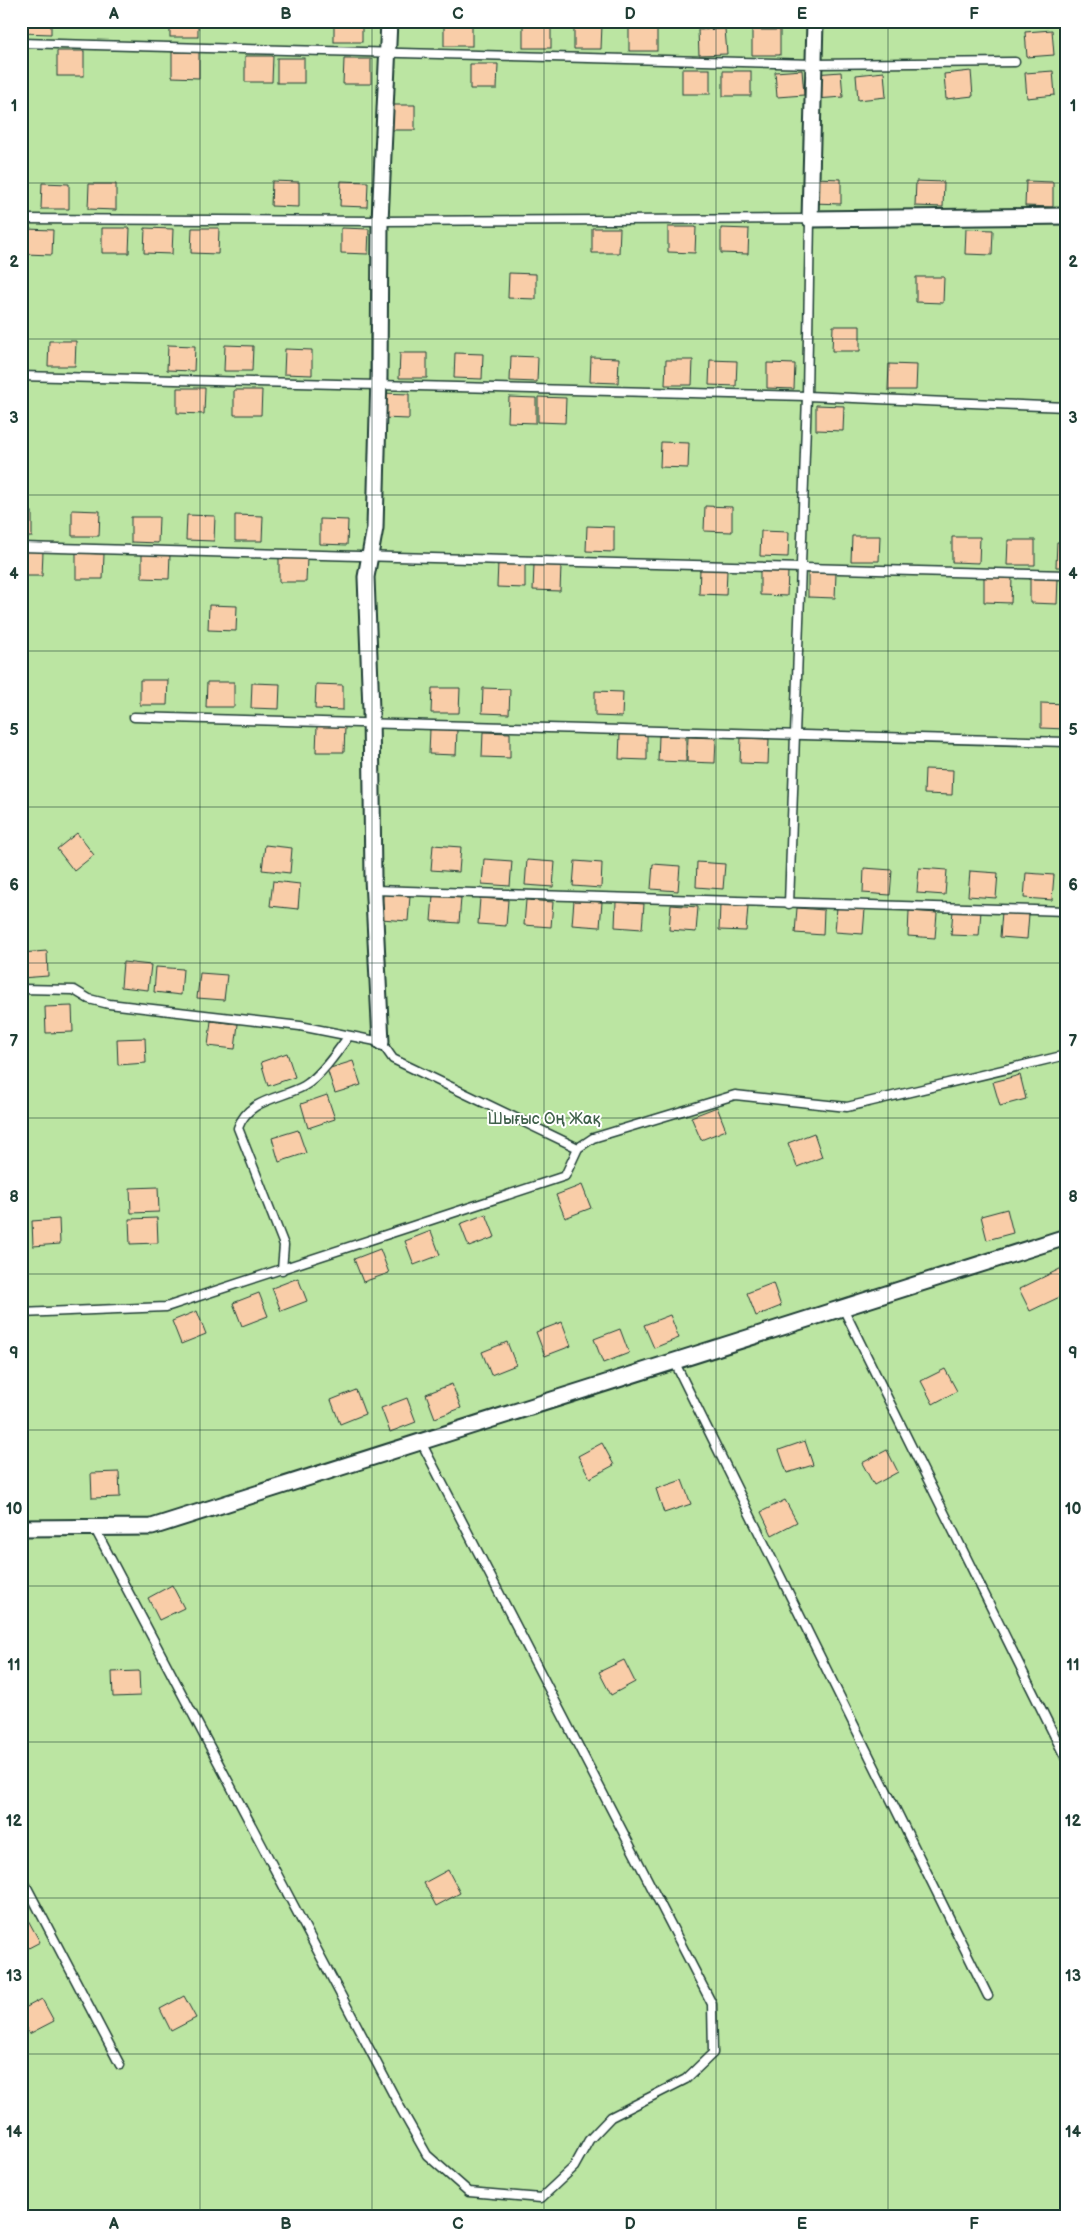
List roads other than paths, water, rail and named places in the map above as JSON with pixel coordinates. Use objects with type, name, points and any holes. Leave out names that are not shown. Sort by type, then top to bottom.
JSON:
[{"type":"street","points":[[381,1042],[374,890],[366,577],[375,528],[379,387],[380,221],[389,21]]},
{"type":"street","points":[[815,21],[810,219],[1066,216]]},
{"type":"street","points":[[21,1528],[152,1527],[1066,1237]]},
{"type":"lane","points":[[21,43],[814,64],[1015,62]]},
{"type":"lane","points":[[21,219],[380,221],[810,219],[807,396],[799,568],[789,904]]},
{"type":"lane","points":[[21,376],[379,387],[807,396],[1066,406]]},
{"type":"lane","points":[[21,547],[1066,574]]},
{"type":"lane","points":[[134,717],[1066,742]]},
{"type":"lane","points":[[374,890],[1066,911]]},
{"type":"lane","points":[[21,989],[74,990],[89,1000],[109,1004],[300,1026],[381,1042],[393,1059],[578,1148]]},
{"type":"lane","points":[[282,1270],[284,1245],[238,1128],[242,1117],[251,1108],[305,1085],[338,1052],[348,1036]]},
{"type":"lane","points":[[21,1313],[166,1307],[565,1176],[578,1148],[593,1138],[735,1095],[847,1107],[1066,1055]]},
{"type":"lane","points":[[843,1308],[1066,1759]]},
{"type":"lane","points":[[674,1361],[988,1996]]},
{"type":"lane","points":[[94,1527],[427,2155],[469,2192],[541,2198],[574,2168],[589,2140],[612,2117],[686,2079],[713,2054],[712,2004],[421,1442]]},
{"type":"lane","points":[[21,1876],[120,2065]]},
{"type":"park label","name":"Шығыс Оң Жақ","points":[[544,1118]]}]
